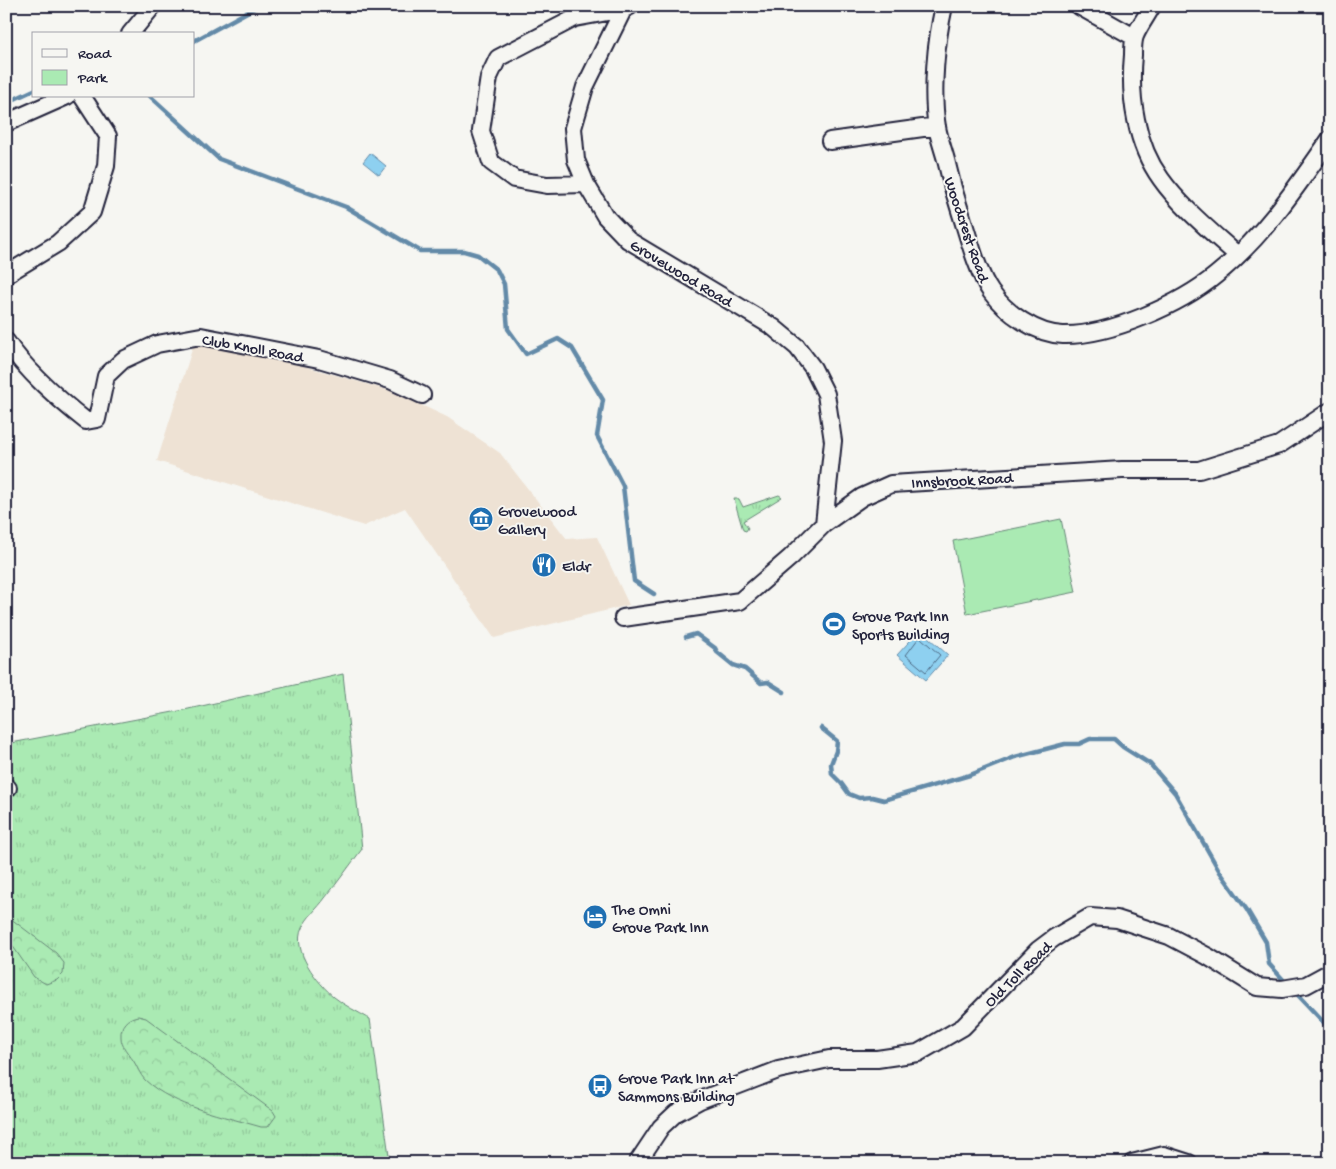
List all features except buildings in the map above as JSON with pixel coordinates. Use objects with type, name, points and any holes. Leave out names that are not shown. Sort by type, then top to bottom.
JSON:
[{"type":"street","points":[[132,32],[153,6]]},
{"type":"street","name":"Woodcrest Road","points":[[944,6],[940,23],[935,75],[937,126],[958,206],[989,290],[1002,306],[1016,318],[1040,329],[1062,335],[1092,332],[1124,323],[1159,309],[1191,292],[1216,275],[1264,230],[1291,197],[1330,139]]},
{"type":"street","points":[[1079,6],[1134,37]]},
{"type":"street","points":[[1152,6],[1134,37],[1132,63],[1132,93],[1138,126],[1147,154],[1162,180],[1194,215],[1237,255]]},
{"type":"street","points":[[586,184],[547,185],[514,179],[491,162],[481,131],[489,77],[498,58],[575,18],[626,7]]},
{"type":"street","name":"Grovewood Road","points":[[626,7],[585,87],[573,128],[576,160],[586,184],[604,216],[628,240],[773,327],[797,346],[813,368],[826,394],[833,441],[824,524]]},
{"type":"street","points":[[6,122],[62,98]]},
{"type":"street","points":[[6,276],[58,243],[92,212],[106,166],[108,136],[83,98]]},
{"type":"street","points":[[830,141],[937,126]]},
{"type":"street","name":"Club Knoll Road","points":[[6,341],[18,359],[86,421],[97,419],[106,376],[123,360],[157,344],[201,336],[319,359],[390,380],[422,395]]},
{"type":"street","name":"Innsbrook Road","points":[[623,618],[740,601],[792,557],[824,524],[862,497],[891,484],[1122,470],[1199,470],[1279,445],[1330,410]]},
{"type":"street","name":"Old Toll Road","points":[[636,1163],[661,1128],[676,1113],[700,1100],[778,1070],[829,1059],[876,1059],[918,1053],[962,1027],[1038,950],[1054,938],[1090,917],[1117,919],[1169,936],[1207,956],[1257,987],[1282,989],[1306,985],[1330,972]]},
{"type":"street","points":[[1132,1163],[1164,1154],[1189,1163]]},
{"type":"shaded area","points":[[194,343],[238,347],[391,391],[447,417],[500,453],[567,539],[597,537],[629,605],[494,638],[405,508],[364,526],[157,461]]},
{"type":"green space","points":[[779,495],[782,497],[743,521],[748,528],[746,531],[743,530],[734,499],[739,499],[743,507]]},
{"type":"green space","points":[[1061,519],[1076,592],[967,614],[953,541]]},
{"type":"green space","points":[[343,674],[362,849],[304,924],[300,937],[300,947],[308,966],[321,984],[334,997],[370,1019],[390,1163],[6,1163],[6,744],[184,710]]},
{"type":"green space","points":[[6,915],[56,953],[64,963],[63,974],[57,980],[46,984],[34,977],[12,945],[6,941]]},
{"type":"green space","points":[[138,1016],[146,1018],[273,1111],[276,1116],[268,1127],[261,1127],[200,1110],[170,1097],[145,1080],[121,1040],[121,1033],[125,1023],[131,1018]]},
{"type":"water","points":[[370,153],[386,166],[379,175],[363,162]]},
{"type":"water","points":[[920,630],[948,655],[926,680],[897,655]]},
{"type":"waterway","points":[[195,40],[258,6]]},
{"type":"waterway","points":[[6,103],[32,91]]},
{"type":"waterway","points":[[152,98],[219,159],[346,207],[420,251],[464,251],[478,255],[497,270],[504,284],[508,329],[526,354],[558,339],[572,348],[603,400],[597,436],[623,486],[634,581],[654,594]]},
{"type":"waterway","points":[[686,637],[696,634],[733,665],[745,669],[761,683],[768,682],[784,692]]},
{"type":"waterway","points":[[821,728],[837,741],[836,751],[831,764],[832,774],[849,794],[859,798],[872,797],[884,800],[970,775],[1015,757],[1065,744],[1079,744],[1090,739],[1114,739],[1150,764],[1175,793],[1220,872],[1247,910],[1266,942],[1269,964],[1288,985]]},
{"type":"waterway","points":[[1295,992],[1330,1029]]},
{"type":"place","name":"Grovewood Gallery","points":[[481,519]]},
{"type":"place","name":"Eldr","points":[[544,565]]},
{"type":"place","name":"Grove Park Inn Sports Building","points":[[834,624]]},
{"type":"place","name":"The Omni Grove Park Inn","points":[[595,917]]},
{"type":"place","name":"Grove Park Inn at Sammons Building","points":[[600,1086]]}]
